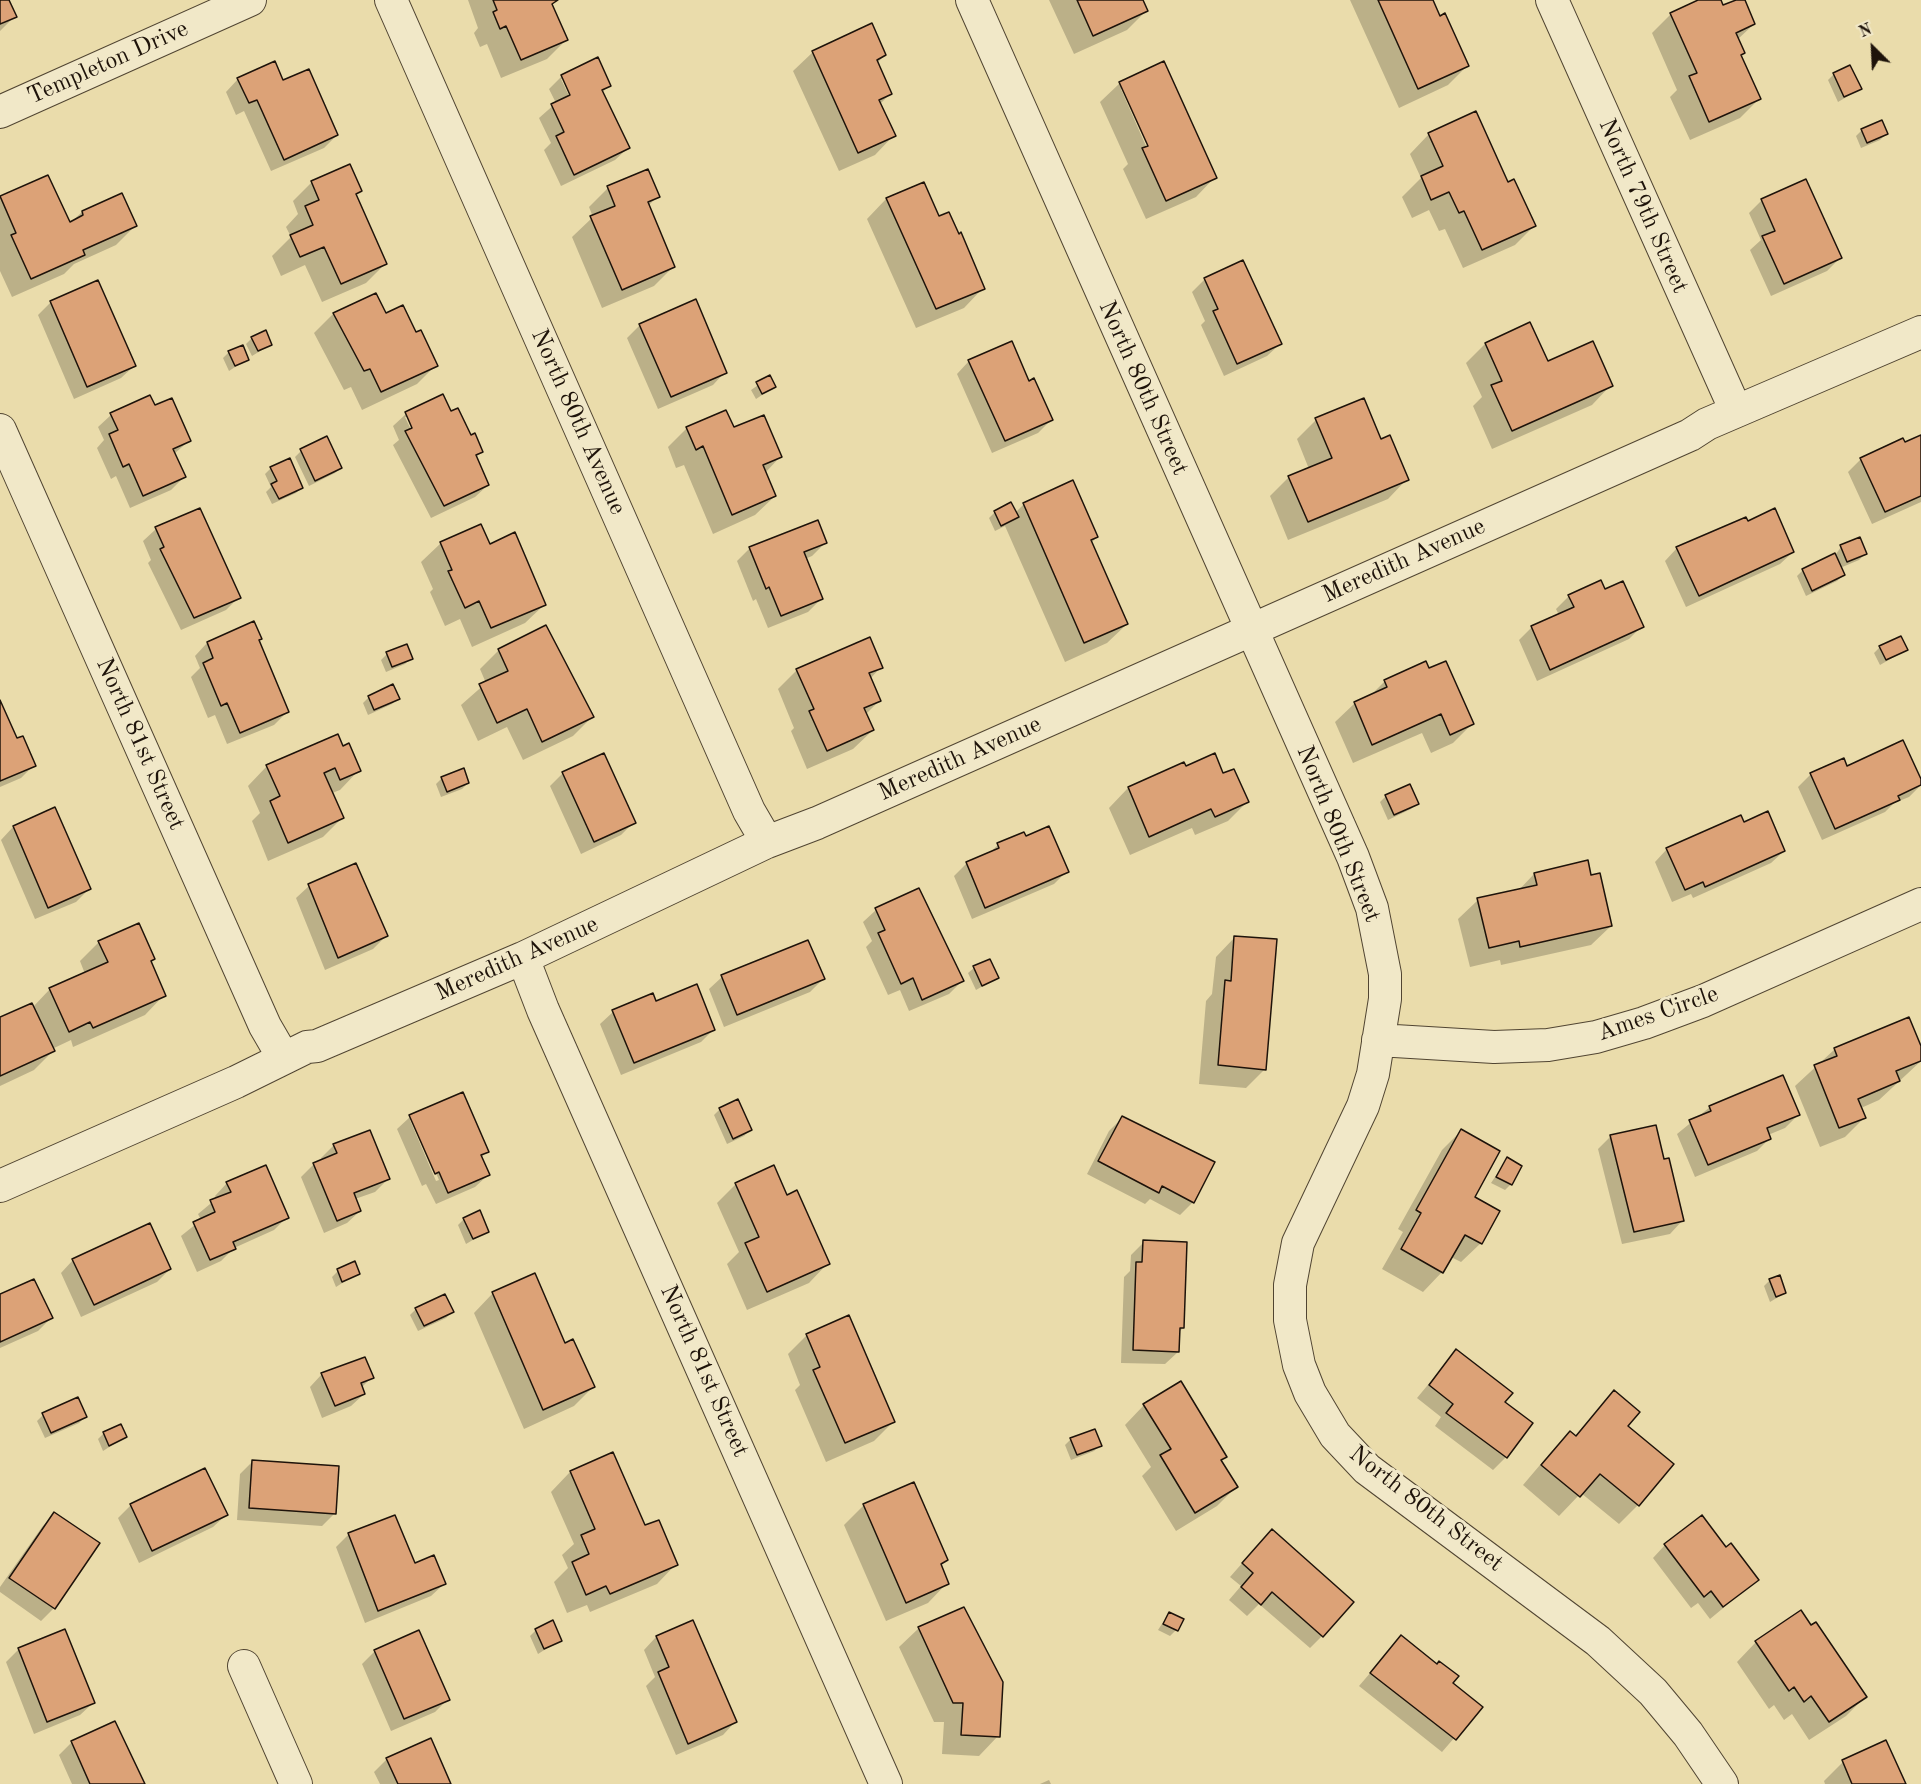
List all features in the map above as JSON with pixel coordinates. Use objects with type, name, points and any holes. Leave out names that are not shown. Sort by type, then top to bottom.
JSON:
[{"type":"street","name":"Templeton Drive","points":[[0,112],[250,0]]},
{"type":"street","name":"North 80th Avenue","points":[[391,0],[749,810],[767,842]]},
{"type":"street","name":"North 80th Street","points":[[972,0],[1353,858],[1372,908],[1384,974],[1384,999],[1373,1074],[1363,1106],[1302,1234],[1290,1285],[1290,1320],[1299,1365],[1310,1393],[1335,1435],[1366,1468],[1598,1641],[1653,1692],[1688,1734],[1722,1784]]},
{"type":"street","name":"North 79th Street","points":[[1552,0],[1736,411]]},
{"type":"street","name":"Meredith Avenue","points":[[0,1186],[236,1082],[283,1057],[307,1047],[317,1046],[523,958],[767,842],[828,819],[1250,629],[1690,435],[1736,411],[1782,394],[1921,332]]},
{"type":"street","name":"North 81st Street","points":[[0,430],[265,1026],[283,1057]]},
{"type":"street","name":"Ames Circle","points":[[1378,1040],[1494,1047],[1548,1045],[1596,1036],[1644,1023],[1703,1000],[1921,904]]},
{"type":"street","name":"North 81st Street","points":[[523,958],[543,1010],[886,1784]]},
{"type":"street","points":[[244,1666],[296,1784]]},
{"type":"building","points":[[0,0],[9,0],[17,17],[0,24]]},
{"type":"building","points":[[493,0],[558,0],[552,4],[568,40],[521,60],[506,26],[500,29],[493,12],[497,10]]},
{"type":"building","points":[[1077,0],[1143,0],[1148,11],[1093,36]]},
{"type":"building","points":[[1378,0],[1433,0],[1440,16],[1445,13],[1469,66],[1418,89]]},
{"type":"building","points":[[1698,0],[1721,0],[1723,5],[1736,0],[1745,0],[1755,24],[1736,33],[1745,53],[1741,55],[1761,99],[1709,122],[1689,76],[1697,73],[1670,13]]},
{"type":"building","points":[[872,23],[886,55],[877,60],[892,94],[879,100],[896,136],[858,153],[812,51]]},
{"type":"building","points":[[598,57],[611,86],[602,90],[630,148],[574,175],[556,136],[564,132],[551,104],[570,95],[561,75]]},
{"type":"building","points":[[275,61],[283,80],[309,69],[338,135],[284,160],[257,100],[249,103],[237,78]]},
{"type":"building","points":[[1164,61],[1217,178],[1166,201],[1142,148],[1148,146],[1119,82]]},
{"type":"building","points":[[1850,65],[1862,89],[1844,97],[1833,73]]},
{"type":"building","points":[[1476,111],[1508,182],[1514,179],[1536,226],[1482,250],[1464,211],[1459,213],[1449,192],[1431,200],[1421,176],[1443,166],[1428,133]]},
{"type":"building","points":[[1882,120],[1888,134],[1867,143],[1861,129]]},
{"type":"building","points":[[350,164],[362,191],[356,194],[387,264],[341,284],[324,247],[300,257],[290,235],[313,225],[305,206],[319,200],[311,181]]},
{"type":"building","points":[[648,169],[660,197],[648,202],[675,267],[622,290],[590,216],[615,206],[607,186]]},
{"type":"building","points":[[48,175],[70,222],[83,215],[82,211],[122,193],[137,226],[83,250],[85,255],[31,279],[11,235],[16,233],[0,196]]},
{"type":"building","points":[[1806,179],[1842,258],[1784,284],[1762,236],[1775,231],[1761,199]]},
{"type":"building","points":[[924,182],[939,216],[949,212],[959,234],[961,232],[985,289],[936,309],[886,198]]},
{"type":"building","points":[[1243,260],[1282,344],[1237,364],[1213,311],[1218,309],[1204,278]]},
{"type":"building","points":[[98,280],[136,366],[87,387],[50,301]]},
{"type":"building","points":[[376,293],[386,313],[403,305],[416,332],[421,330],[438,366],[381,392],[370,369],[364,371],[333,313]]},
{"type":"building","points":[[696,299],[727,373],[671,397],[639,324]]},
{"type":"building","points":[[1530,322],[1548,361],[1593,341],[1613,386],[1512,431],[1491,385],[1502,381],[1485,343]]},
{"type":"building","points":[[266,330],[272,345],[258,351],[251,337]]},
{"type":"building","points":[[1012,341],[1029,381],[1034,378],[1053,420],[1005,441],[968,360]]},
{"type":"building","points":[[243,345],[249,360],[235,366],[228,351]]},
{"type":"building","points":[[770,375],[776,387],[762,394],[756,382]]},
{"type":"building","points":[[443,394],[451,411],[458,408],[471,435],[475,433],[483,452],[476,455],[489,485],[444,506],[405,431],[412,428],[405,412]]},
{"type":"building","points":[[150,395],[155,405],[172,398],[191,441],[173,449],[186,477],[143,496],[129,464],[123,467],[109,434],[118,430],[110,413]]},
{"type":"building","points":[[1364,398],[1381,439],[1390,435],[1409,480],[1308,522],[1288,476],[1332,458],[1315,418]]},
{"type":"building","points":[[726,410],[734,427],[764,415],[782,457],[763,465],[776,496],[732,515],[703,446],[696,450],[686,427]]},
{"type":"building","points":[[1921,435],[1921,496],[1885,512],[1860,458],[1903,438],[1905,442]]},
{"type":"building","points":[[327,436],[342,468],[315,481],[300,449]]},
{"type":"building","points":[[290,458],[303,488],[279,499],[271,484],[277,481],[270,467]]},
{"type":"building","points":[[1073,480],[1098,537],[1091,540],[1128,624],[1084,643],[1023,503]]},
{"type":"building","points":[[1011,502],[1019,517],[1001,526],[994,511]]},
{"type":"building","points":[[200,508],[241,598],[194,618],[160,549],[164,547],[155,527]]},
{"type":"building","points":[[1775,508],[1794,552],[1699,596],[1676,547],[1746,517],[1748,521]]},
{"type":"building","points":[[818,520],[827,543],[804,552],[823,599],[781,616],[769,587],[766,589],[749,547]]},
{"type":"building","points":[[481,524],[490,544],[515,532],[546,605],[491,628],[479,601],[465,608],[448,571],[452,570],[440,542]]},
{"type":"building","points":[[1860,537],[1867,554],[1847,562],[1840,545]]},
{"type":"building","points":[[1835,553],[1845,575],[1812,591],[1802,569]]},
{"type":"building","points":[[1601,580],[1605,589],[1623,581],[1644,627],[1550,670],[1531,626],[1574,607],[1568,595]]},
{"type":"building","points":[[254,621],[262,639],[259,640],[289,712],[240,733],[227,703],[221,706],[203,663],[213,658],[207,642]]},
{"type":"building","points":[[546,625],[594,717],[542,742],[527,709],[497,723],[479,684],[508,671],[498,649]]},
{"type":"building","points":[[1901,636],[1908,650],[1886,660],[1879,646]]},
{"type":"building","points":[[870,637],[883,668],[869,673],[881,701],[864,708],[874,730],[827,751],[809,711],[814,709],[796,669]]},
{"type":"building","points":[[407,644],[413,659],[392,667],[386,652]]},
{"type":"building","points":[[1426,661],[1429,668],[1446,661],[1474,724],[1450,735],[1441,714],[1372,745],[1354,702],[1387,687],[1384,680]]},
{"type":"building","points":[[393,684],[400,699],[374,710],[368,696]]},
{"type":"building","points":[[0,700],[17,738],[23,736],[36,766],[0,781]]},
{"type":"building","points":[[338,734],[343,746],[349,743],[361,771],[340,780],[335,768],[324,773],[344,818],[288,843],[270,801],[280,796],[266,765]]},
{"type":"building","points":[[1903,740],[1921,779],[1921,785],[1898,796],[1900,800],[1835,829],[1810,773],[1844,758],[1847,766]]},
{"type":"building","points":[[604,753],[636,823],[594,842],[562,772]]},
{"type":"building","points":[[1215,753],[1223,773],[1234,769],[1249,802],[1215,817],[1211,809],[1149,837],[1128,787],[1184,762],[1186,766]]},
{"type":"building","points":[[464,768],[469,783],[447,792],[441,777]]},
{"type":"building","points":[[1410,784],[1419,804],[1394,815],[1385,795]]},
{"type":"building","points":[[55,807],[91,889],[48,908],[13,826]]},
{"type":"building","points":[[1768,811],[1785,851],[1705,887],[1703,882],[1685,890],[1666,848],[1741,815],[1744,822]]},
{"type":"building","points":[[1049,826],[1069,872],[985,908],[966,862],[999,848],[997,843],[1024,832],[1026,836]]},
{"type":"building","points":[[1588,860],[1591,875],[1600,873],[1612,926],[1520,947],[1519,941],[1489,948],[1477,898],[1537,885],[1534,873]]},
{"type":"building","points":[[356,863],[388,936],[338,958],[308,884]]},
{"type":"building","points":[[919,888],[964,981],[922,1000],[913,978],[901,984],[878,933],[885,930],[875,908]]},
{"type":"building","points":[[139,923],[155,959],[151,961],[166,996],[93,1028],[90,1022],[69,1032],[49,988],[108,962],[98,941]]},
{"type":"building","points":[[1234,936],[1277,939],[1266,1070],[1218,1065],[1225,980],[1231,981]]},
{"type":"building","points":[[808,940],[825,979],[737,1015],[721,975]]},
{"type":"building","points":[[990,959],[999,978],[982,986],[973,966]]},
{"type":"building","points":[[697,984],[715,1030],[634,1063],[612,1010],[653,993],[656,1001]]},
{"type":"building","points":[[32,1003],[55,1051],[0,1076],[0,1017]]},
{"type":"building","points":[[1909,1017],[1921,1046],[1921,1061],[1896,1071],[1900,1081],[1858,1099],[1866,1118],[1839,1128],[1814,1065],[1837,1056],[1834,1048]]},
{"type":"building","points":[[1783,1075],[1800,1115],[1767,1128],[1771,1139],[1708,1165],[1689,1120],[1711,1111],[1709,1106]]},
{"type":"building","points":[[463,1092],[489,1152],[481,1155],[490,1175],[448,1193],[439,1172],[435,1174],[409,1115]]},
{"type":"building","points":[[738,1099],[752,1130],[733,1139],[719,1108]]},
{"type":"building","points":[[1122,1116],[1215,1162],[1194,1203],[1162,1186],[1159,1193],[1098,1161]]},
{"type":"building","points":[[1656,1125],[1664,1159],[1669,1158],[1684,1221],[1634,1232],[1610,1135]]},
{"type":"building","points":[[1461,1129],[1500,1151],[1475,1197],[1500,1211],[1482,1244],[1465,1235],[1443,1273],[1401,1249],[1421,1213],[1416,1210]]},
{"type":"building","points":[[370,1130],[390,1179],[354,1193],[361,1211],[337,1221],[313,1163],[337,1153],[333,1144]]},
{"type":"building","points":[[1507,1157],[1522,1166],[1512,1185],[1496,1177]]},
{"type":"building","points":[[266,1165],[289,1218],[233,1242],[236,1249],[210,1260],[193,1222],[215,1212],[210,1200],[231,1192],[226,1182]]},
{"type":"building","points":[[774,1165],[787,1195],[797,1190],[830,1264],[767,1292],[745,1243],[759,1237],[735,1183]]},
{"type":"building","points":[[480,1210],[489,1232],[473,1239],[463,1218]]},
{"type":"building","points":[[150,1223],[171,1269],[94,1305],[72,1259]]},
{"type":"building","points":[[1143,1240],[1187,1242],[1184,1328],[1180,1328],[1179,1352],[1133,1350],[1136,1262],[1142,1262]]},
{"type":"building","points":[[355,1261],[360,1274],[342,1282],[337,1269]]},
{"type":"building","points":[[535,1273],[565,1343],[573,1339],[595,1387],[543,1410],[492,1292]]},
{"type":"building","points":[[1780,1275],[1786,1293],[1776,1297],[1769,1279]]},
{"type":"building","points":[[34,1279],[53,1318],[0,1342],[0,1294]]},
{"type":"building","points":[[445,1294],[454,1312],[424,1326],[415,1308]]},
{"type":"building","points":[[849,1315],[895,1422],[845,1443],[813,1370],[820,1367],[806,1334]]},
{"type":"building","points":[[1456,1349],[1513,1393],[1505,1402],[1533,1423],[1507,1458],[1446,1413],[1453,1404],[1429,1385]]},
{"type":"building","points":[[365,1357],[374,1378],[361,1383],[365,1394],[335,1406],[321,1373]]},
{"type":"building","points":[[1181,1381],[1227,1457],[1221,1460],[1238,1487],[1195,1513],[1160,1455],[1171,1449],[1143,1404]]},
{"type":"building","points":[[1614,1390],[1640,1412],[1628,1426],[1674,1464],[1639,1506],[1600,1474],[1580,1497],[1541,1465],[1570,1431],[1576,1436]]},
{"type":"building","points":[[78,1397],[87,1417],[51,1433],[42,1413]]},
{"type":"building","points":[[121,1424],[127,1437],[109,1446],[103,1432]]},
{"type":"building","points":[[1095,1429],[1102,1446],[1077,1455],[1070,1438]]},
{"type":"building","points":[[613,1452],[645,1525],[659,1520],[678,1565],[610,1594],[606,1586],[586,1595],[572,1562],[589,1554],[581,1535],[595,1529],[570,1471]]},
{"type":"building","points":[[252,1460],[339,1466],[336,1514],[249,1508]]},
{"type":"building","points":[[205,1468],[228,1515],[152,1551],[130,1504]]},
{"type":"building","points":[[914,1482],[948,1560],[941,1564],[949,1584],[906,1603],[863,1504]]},
{"type":"building","points":[[54,1512],[100,1543],[55,1609],[9,1578]]},
{"type":"building","points":[[395,1515],[415,1563],[434,1555],[446,1584],[378,1611],[348,1533]]},
{"type":"building","points":[[1702,1515],[1726,1547],[1731,1543],[1759,1580],[1723,1607],[1711,1591],[1704,1597],[1664,1544]]},
{"type":"building","points":[[1272,1529],[1354,1602],[1323,1637],[1272,1592],[1261,1605],[1241,1587],[1253,1573],[1242,1563]]},
{"type":"building","points":[[964,1607],[1003,1682],[1000,1737],[961,1735],[963,1703],[953,1703],[918,1627]]},
{"type":"building","points":[[1801,1610],[1811,1625],[1816,1622],[1867,1697],[1829,1722],[1811,1696],[1804,1702],[1794,1687],[1789,1691],[1755,1641]]},
{"type":"building","points":[[1169,1612],[1184,1619],[1178,1631],[1163,1624]]},
{"type":"building","points":[[553,1620],[562,1641],[544,1649],[535,1629]]},
{"type":"building","points":[[693,1620],[737,1722],[688,1744],[658,1672],[669,1667],[656,1636]]},
{"type":"building","points":[[65,1629],[95,1703],[47,1722],[18,1648]]},
{"type":"building","points":[[419,1630],[450,1700],[404,1719],[374,1650]]},
{"type":"building","points":[[1401,1635],[1437,1664],[1439,1661],[1459,1676],[1453,1683],[1483,1707],[1456,1740],[1370,1673]]},
{"type":"building","points":[[115,1721],[145,1784],[90,1784],[71,1741]]},
{"type":"building","points":[[431,1738],[451,1784],[398,1784],[386,1758]]},
{"type":"building","points":[[1886,1740],[1906,1784],[1852,1784],[1842,1760]]}]
